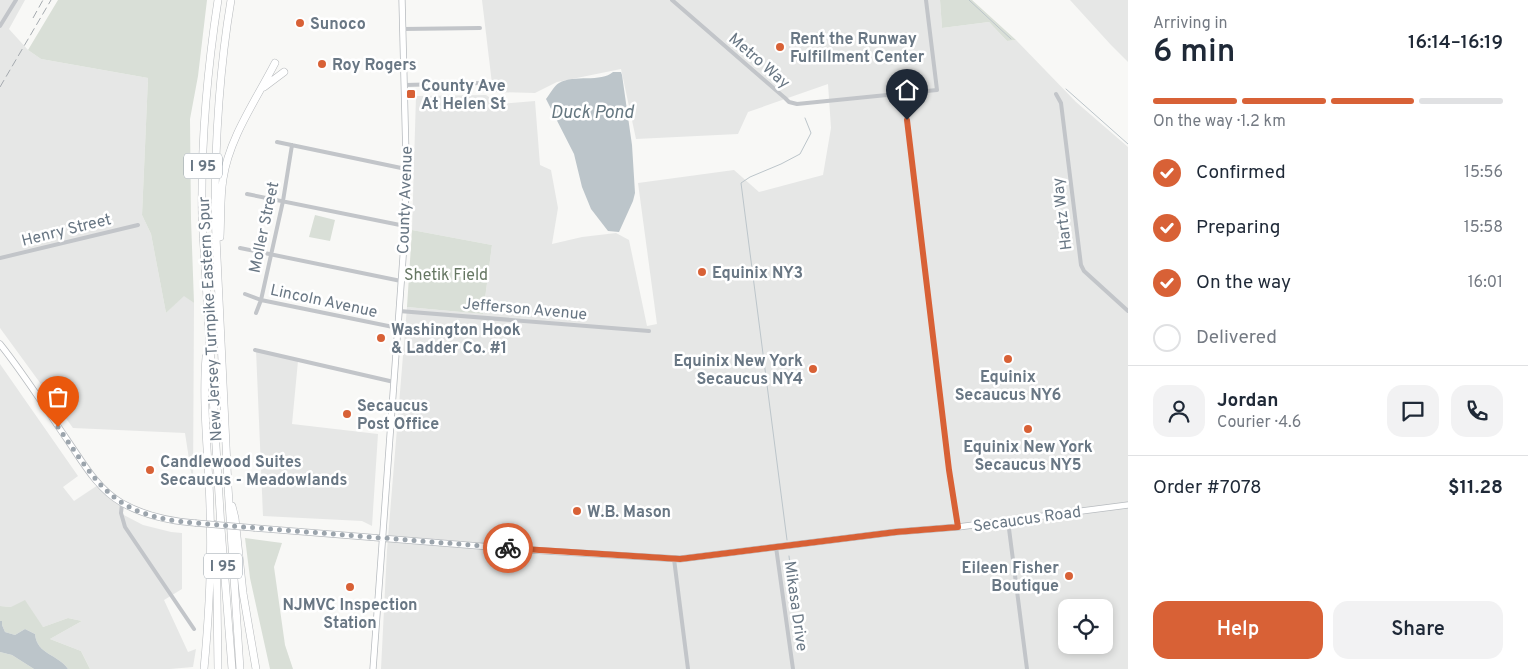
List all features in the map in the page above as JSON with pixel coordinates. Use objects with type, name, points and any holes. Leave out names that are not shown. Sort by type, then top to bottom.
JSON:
[{"type":"highway","name":"New Jersey Turnpike Eastern Spur","points":[[218,0],[209,75],[202,168],[203,240],[232,669]]},
{"type":"highway","name":"New Jersey Turnpike Eastern Spur","points":[[231,0],[224,51],[217,139],[215,210],[228,486],[240,669]]},
{"type":"highway","points":[[217,270],[223,184],[226,168],[233,145],[275,63]]},
{"type":"highway","points":[[262,89],[284,72]]},
{"type":"highway","points":[[204,669],[209,607],[211,534],[205,368],[208,333]]},
{"type":"highway","points":[[217,464],[214,492],[218,669]]},
{"type":"highway","points":[[228,486],[235,518],[243,593],[256,668]]},
{"type":"main road","name":"County Avenue","points":[[373,669],[405,226],[405,85],[402,0]]},
{"type":"main road","name":"Secaucus Road","points":[[0,344],[95,480],[122,504],[157,518],[255,528],[674,559],[896,532],[958,527],[1128,505]]},
{"type":"street","points":[[0,26],[16,0]]},
{"type":"street","name":"Metro Way","points":[[672,0],[789,102],[797,104],[936,90],[926,0]]},
{"type":"street","points":[[403,28],[480,28]]},
{"type":"street","points":[[405,85],[483,83]]},
{"type":"street","points":[[904,94],[949,470],[958,527]]},
{"type":"street","name":"Hartz Way","points":[[1056,94],[1060,103],[1081,265],[1084,271],[1128,311]]},
{"type":"street","points":[[277,142],[406,169]]},
{"type":"street","name":"Moller Street","points":[[256,313],[261,300],[283,201],[292,145]]},
{"type":"street","points":[[247,194],[405,226]]},
{"type":"street","name":"Henry Street","points":[[0,258],[138,225]]},
{"type":"street","points":[[240,248],[401,281]]},
{"type":"street","name":"Lincoln Avenue","points":[[245,294],[261,300],[398,328]]},
{"type":"street","name":"Jefferson Avenue","points":[[399,311],[649,331]]},
{"type":"street","points":[[255,350],[394,382]]},
{"type":"street","points":[[122,504],[121,513],[125,528],[194,629]]},
{"type":"street","points":[[1008,521],[1027,669]]},
{"type":"street","name":"Mikasa Drive","points":[[776,547],[793,669]]},
{"type":"street","points":[[674,559],[688,669]]},
{"type":"shaded area","points":[[0,0],[25,0],[9,29],[28,50],[41,59],[148,78],[142,215],[151,234],[166,313],[184,295],[194,303],[193,485],[185,433],[73,428],[0,328]]},
{"type":"shaded area","points":[[482,0],[940,0],[942,28],[989,22],[1007,41],[1016,40],[1076,102],[1128,147],[1128,669],[381,669],[387,550],[407,307],[483,314],[492,245],[412,230],[416,96],[486,95],[499,104],[535,101],[540,165],[551,170],[558,208],[552,244],[582,237],[616,233],[629,240],[647,326],[657,324],[638,183],[734,170],[759,192],[823,175],[831,128],[828,84],[748,112],[738,134],[636,139],[621,69],[557,82],[535,93],[493,92]]},
{"type":"shaded area","points":[[1070,0],[1128,0],[1128,62],[1111,45]]},
{"type":"shaded area","points":[[256,350],[298,361],[292,424],[378,434],[372,526],[362,521],[263,516]]},
{"type":"shaded area","points":[[0,364],[78,476],[63,487],[74,501],[98,485],[121,504],[120,513],[143,525],[182,533],[182,589],[164,600],[188,652],[196,649],[193,667],[170,669],[90,669],[81,651],[50,639],[82,621],[68,618],[43,627],[11,607],[0,606]]},
{"type":"green space","points":[[58,0],[207,0],[198,76],[190,119],[194,303],[184,296],[166,313],[151,234],[142,215],[148,78],[41,59],[28,50]]},
{"type":"green space","points":[[940,0],[972,0],[1016,40],[1007,41],[989,22],[942,28]]},
{"type":"green space","points":[[315,215],[335,220],[330,241],[309,237]]},
{"type":"green space","name":"Shetik Field","points":[[412,230],[492,245],[483,314],[407,307]]},
{"type":"green space","points":[[245,538],[282,543],[274,567],[285,645],[293,669],[270,669],[250,578]]},
{"type":"green space","points":[[25,600],[43,627],[68,618],[82,621],[50,639],[81,651],[90,669],[68,669],[40,646],[35,634],[25,629],[15,635],[5,632],[2,621],[0,621],[0,606],[11,607]]},
{"type":"green space","points":[[0,652],[12,655],[34,669],[0,669]]},
{"type":"water","name":"Duck Pond","points":[[613,72],[621,72],[622,75],[632,145],[635,193],[619,232],[608,231],[591,209],[582,187],[574,154],[546,99],[557,84],[565,80],[602,77]]},
{"type":"water","points":[[0,621],[2,621],[5,632],[15,635],[25,629],[35,634],[40,646],[68,669],[34,669],[12,655],[0,652]]},
{"type":"waterway","points":[[969,0],[1011,39]]},
{"type":"waterway","points":[[1066,89],[1128,144]]},
{"type":"waterway","points":[[787,540],[741,183],[800,154],[811,133],[805,118]]},
{"type":"waterway","points":[[789,556],[794,596]]},
{"type":"railway","points":[[33,18],[43,0]]},
{"type":"railway","points":[[0,87],[51,0]]},
{"type":"way so far","points":[[58,427],[86,468],[106,491],[122,504],[157,518],[180,522],[508,548]]},
{"type":"place","name":"Sunoco","points":[[300,23]]},
{"type":"place","name":"Rent the Runway Fulfillment Center","points":[[780,47]]},
{"type":"place","name":"Roy Rogers","points":[[322,64]]},
{"type":"place","name":"County Ave At Helen St","points":[[411,94]]},
{"type":"place","name":"Equinix NY3","points":[[702,272]]},
{"type":"place","name":"Washington Hook & Ladder Co. #1","points":[[381,338]]},
{"type":"place","name":"Equinix Secaucus NY6","points":[[1008,359]]},
{"type":"place","name":"Equinix New York Secaucus NY4","points":[[813,369]]},
{"type":"place","name":"Secaucus Post Office","points":[[347,414]]},
{"type":"place","name":"Equinix New York Secaucus NY5","points":[[1028,429]]},
{"type":"place","name":"Candlewood Suites Secaucus - Meadowlands","points":[[150,470]]},
{"type":"place","name":"W.B. Mason","points":[[577,511]]},
{"type":"place","name":"Eileen Fisher Boutique","points":[[1069,576]]},
{"type":"place","name":"NJMVC Inspection Station","points":[[350,587]]},
{"type":"route","points":[[508,548],[680,559],[896,532],[958,527],[949,470],[907,120]]}]
